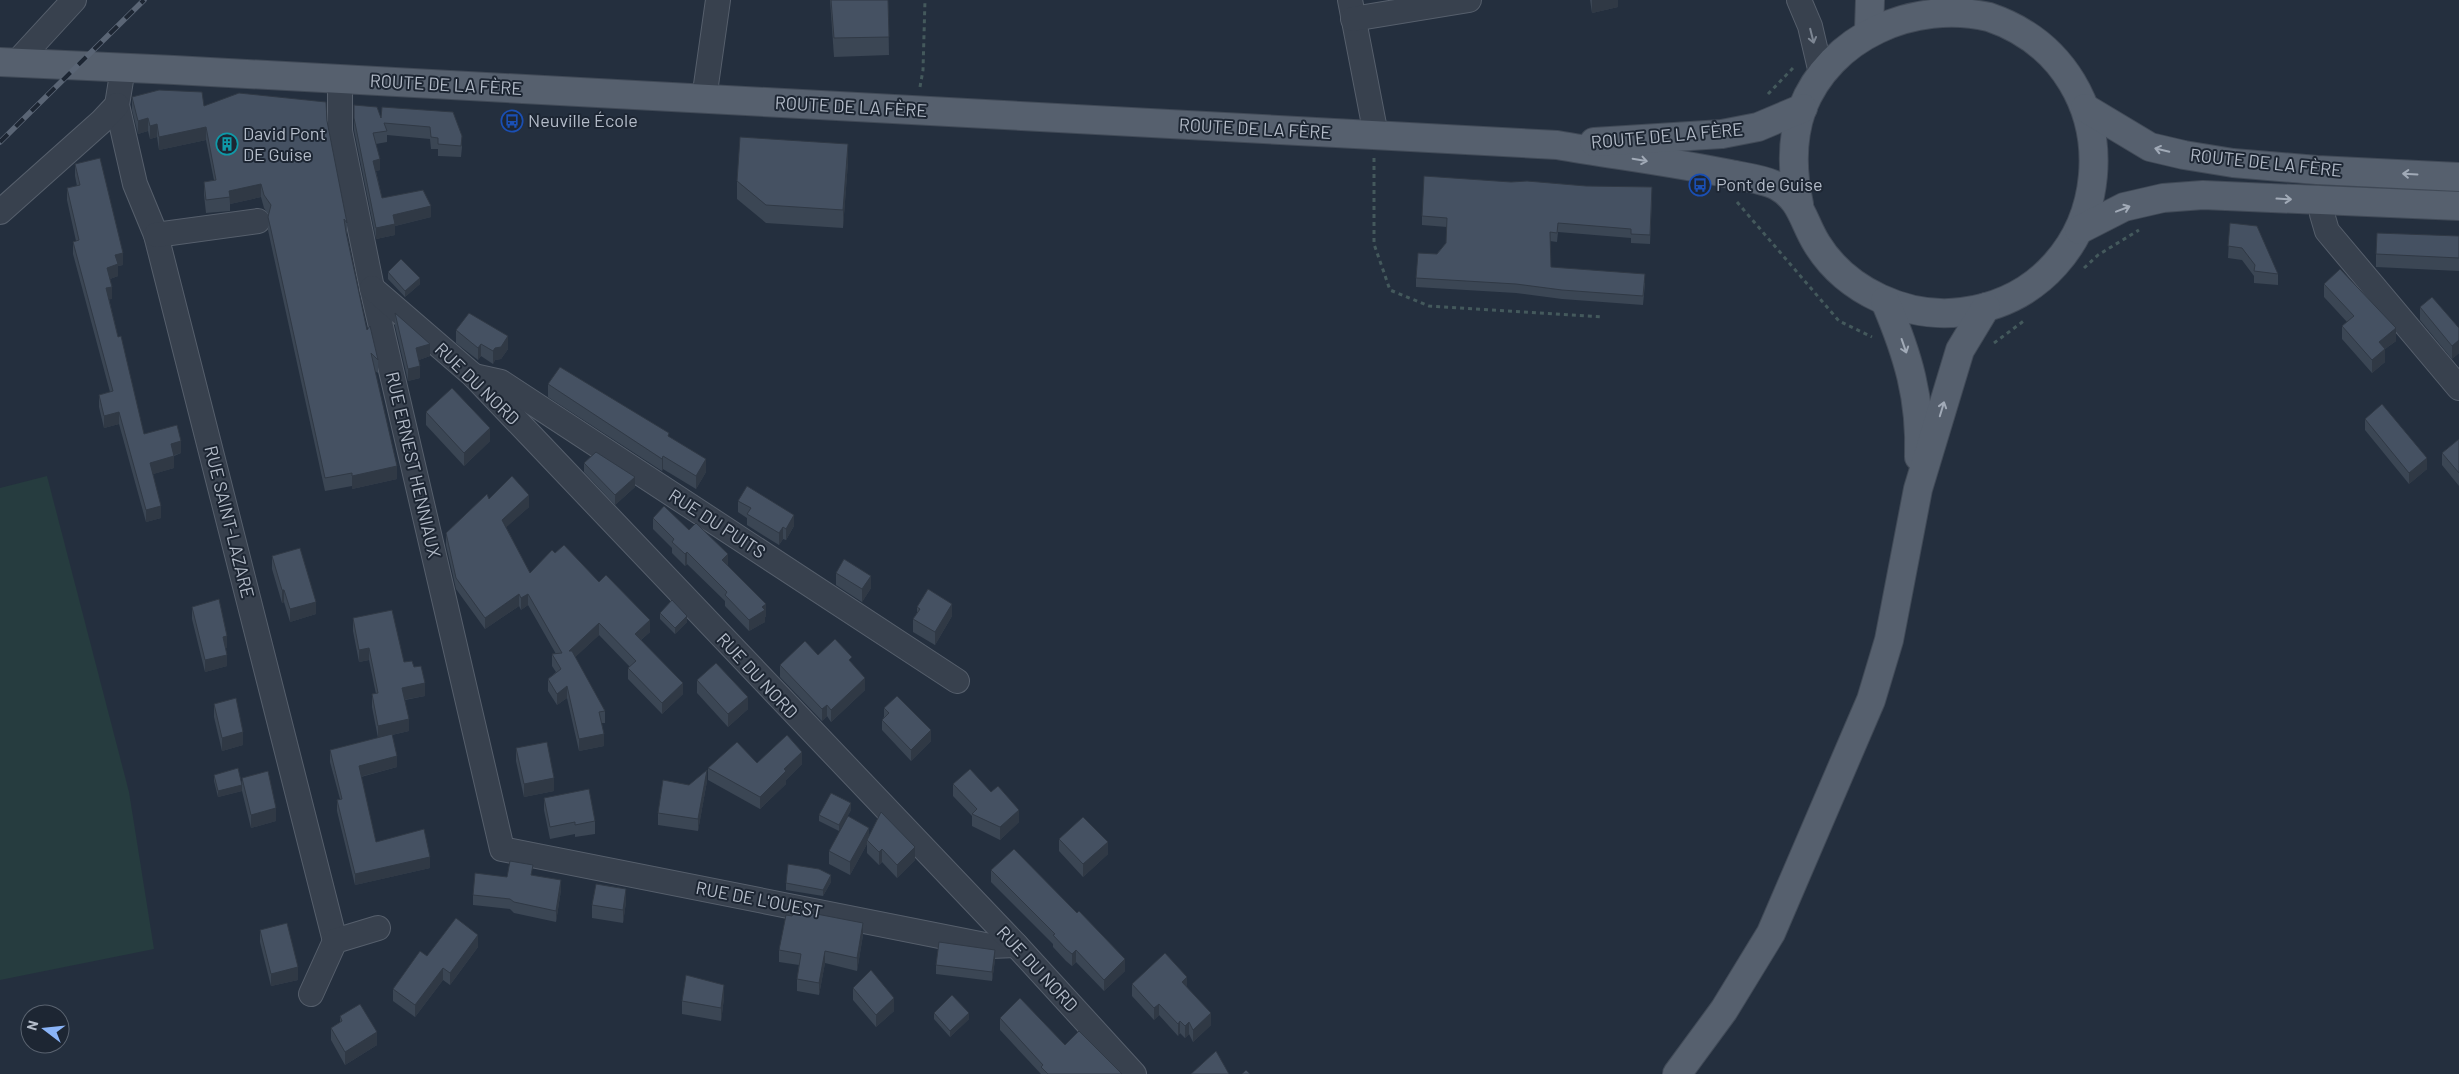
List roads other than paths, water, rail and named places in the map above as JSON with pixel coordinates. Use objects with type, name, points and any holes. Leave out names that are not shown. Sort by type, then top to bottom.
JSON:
[{"type":"main road","points":[[1869,30],[1870,0]]},
{"type":"main road","points":[[1950,5],[1988,16],[2019,30],[2047,51],[2064,70],[2085,108],[2093,138],[2095,170],[2090,200],[2079,230],[2062,256],[2040,278],[2015,295],[1986,307],[1961,312],[1935,313],[1910,309],[1885,301],[1847,278],[1817,244],[1799,204],[1794,180],[1793,155],[1796,131],[1803,108],[1821,73],[1843,49],[1869,30],[1896,18],[1950,5]]},
{"type":"main road","name":"ROUTE DE LA FÈRE","points":[[8,63],[134,68],[1557,145],[1708,170],[1776,185],[1799,204]]},
{"type":"main road","name":"ROUTE DE LA FÈRE","points":[[1557,145],[1722,134],[1758,127],[1803,108]]},
{"type":"main road","name":"ROUTE DE LA FÈRE","points":[[2085,108],[2150,147],[2184,155],[2233,163],[2317,170],[2459,177]]},
{"type":"main road","name":"ROUTE DE LA FÈRE","points":[[2079,230],[2124,207],[2164,198],[2203,195],[2459,206]]},
{"type":"main road","points":[[1885,301],[1905,348],[1920,424],[1918,490]]},
{"type":"main road","points":[[1677,1074],[1724,1010],[1771,933],[1871,700],[1889,640],[1918,490],[1960,350],[1986,307]]},
{"type":"street","points":[[8,63],[74,0]]},
{"type":"street","points":[[704,99],[718,0]]},
{"type":"street","points":[[1376,135],[1352,10],[1469,0]]},
{"type":"street","points":[[1799,0],[1810,26],[1821,73]]},
{"type":"street","points":[[0,212],[102,122],[117,105],[134,68]]},
{"type":"street","name":"RUE ERNEST HENNIAUX","points":[[340,79],[340,132],[372,288],[502,849]]},
{"type":"street","name":"RUE SAINT-LAZARE","points":[[117,105],[134,184],[156,235],[335,941]]},
{"type":"street","points":[[2324,201],[2322,214],[2327,231],[2459,388]]},
{"type":"street","points":[[156,235],[258,221]]},
{"type":"street","name":"RUE DU NORD","points":[[372,288],[474,376],[1016,945],[1134,1074]]},
{"type":"street","name":"RUE DU PUITS","points":[[474,376],[501,382],[957,681]]},
{"type":"street","name":"RUE DE L'OUEST","points":[[502,849],[990,946],[1016,945]]},
{"type":"street","points":[[311,994],[335,941],[378,928]]},
{"type":"railway","points":[[0,142],[144,0]]},
{"type":"place","name":"Neuville École","points":[[512,121]]},
{"type":"place","name":"David Pont DE Guise","points":[[227,144]]},
{"type":"place","name":"Pont de Guise","points":[[1700,185]]}]
